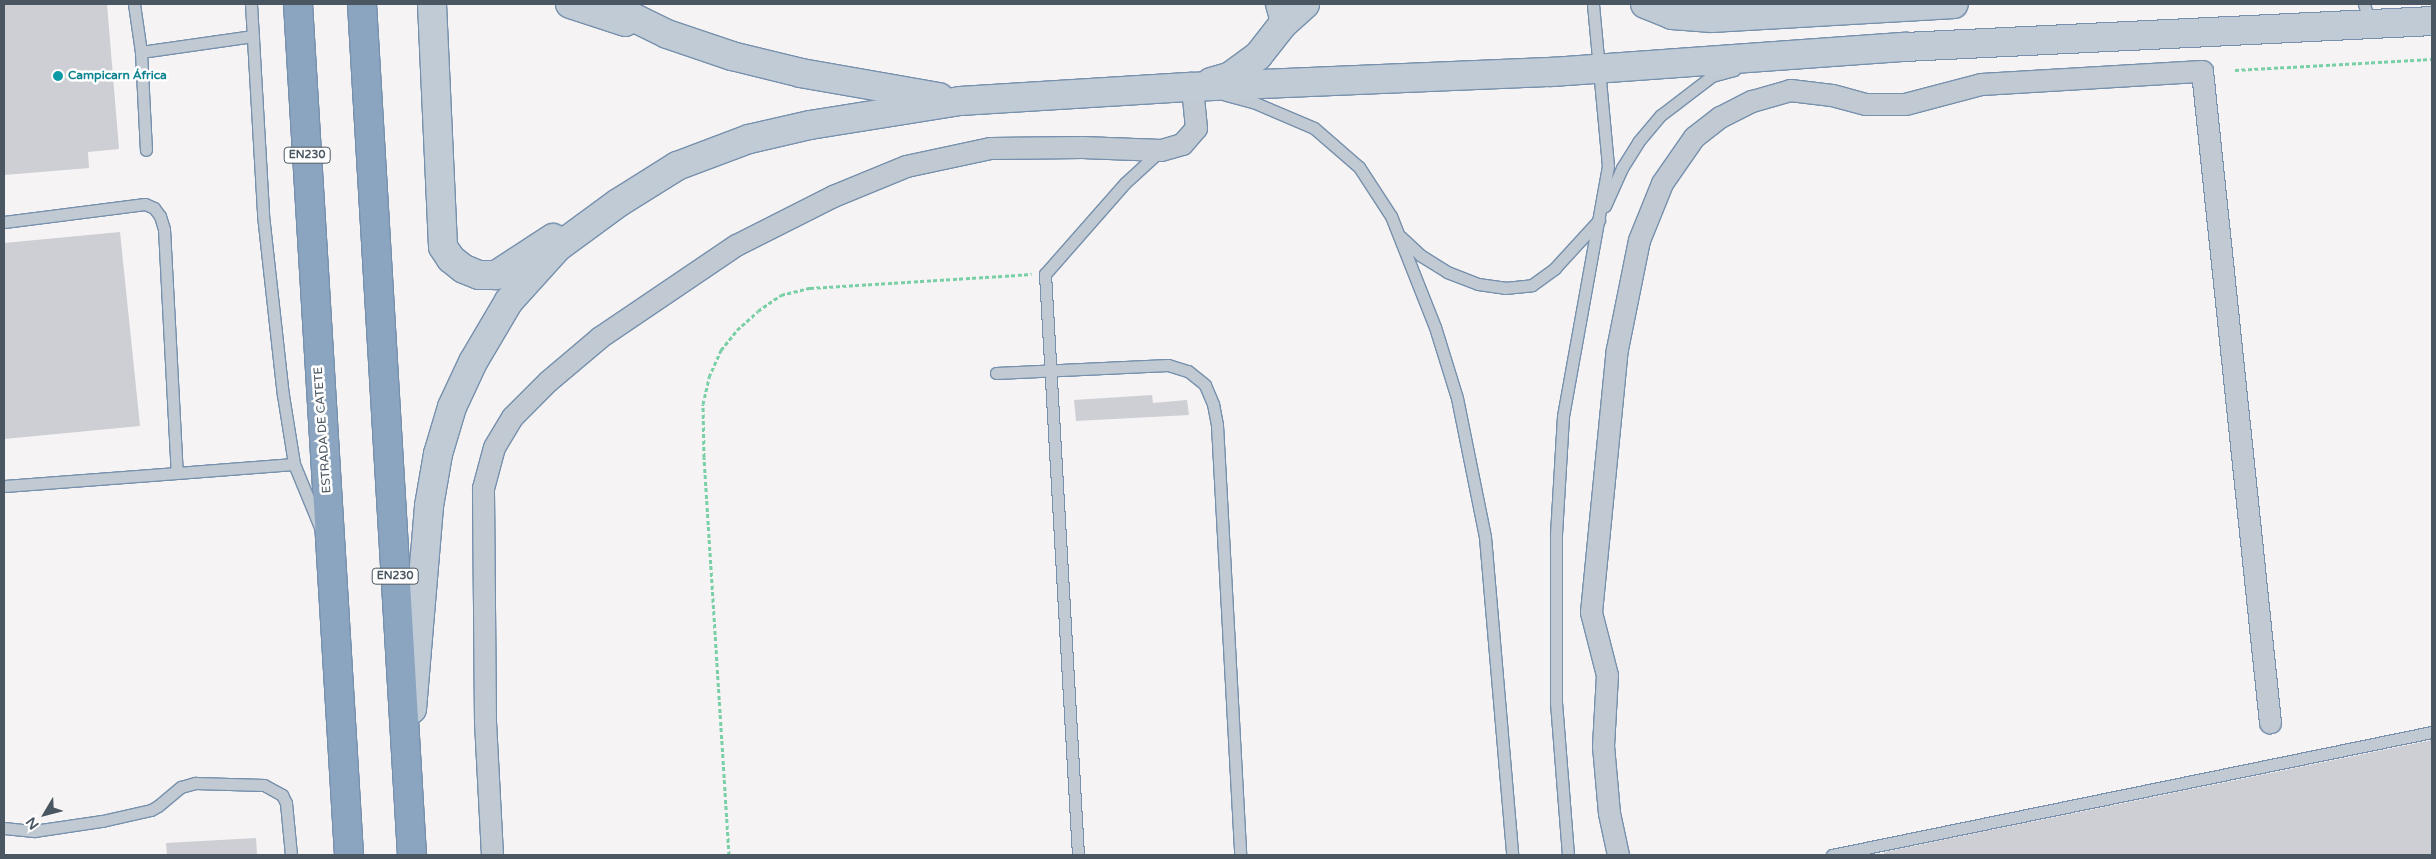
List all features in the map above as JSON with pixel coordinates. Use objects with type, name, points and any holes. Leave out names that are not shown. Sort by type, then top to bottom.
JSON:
[{"type":"highway","name":"ESTRADA DE CATETE","points":[[298,4],[348,855]]},
{"type":"highway","name":"EN230","points":[[362,4],[412,855]]},
{"type":"street","points":[[432,4],[443,247],[451,259],[464,270],[479,276],[496,275],[603,205],[677,166],[748,139],[810,124],[960,101],[1192,87],[1600,69],[2367,14],[2432,22]]},
{"type":"street","points":[[570,4],[732,56],[801,73],[960,101]]},
{"type":"street","points":[[606,4],[667,34]]},
{"type":"street","points":[[1192,87],[1229,77],[1258,56],[1279,14],[1305,4]]},
{"type":"street","points":[[1644,4],[1672,15],[1712,18],[1954,4]]},
{"type":"street","points":[[1618,855],[1609,813],[1603,746],[1607,676],[1591,612],[1617,349],[1639,240],[1662,183],[1694,137],[1720,118],[1752,101],[1790,90],[1832,95],[1866,104],[1905,104],[1981,84],[2202,71],[2270,722]]},
{"type":"street","points":[[492,855],[485,721],[483,488],[494,447],[512,417],[548,381],[600,337],[736,245],[833,196],[906,166],[990,148],[1082,147],[1161,150],[1182,144],[1196,128],[1192,87]]},
{"type":"street","points":[[407,769],[429,506],[438,454],[452,408],[473,362],[509,301],[558,246],[618,203],[677,166]]},
{"type":"lane","points":[[134,4],[141,52],[146,150]]},
{"type":"lane","points":[[251,4],[263,215],[283,395],[294,464],[331,555]]},
{"type":"lane","points":[[1568,855],[1556,703],[1556,534],[1563,416],[1608,166],[1593,4]]},
{"type":"lane","points":[[141,52],[253,36]]},
{"type":"lane","points":[[1398,234],[1420,255],[1447,272],[1478,284],[1505,288],[1532,285],[1555,268],[1598,221],[1622,168],[1638,142],[1661,115],[1712,76],[1777,57]]},
{"type":"lane","points":[[1192,87],[1253,102],[1314,128],[1359,167],[1391,216],[1435,327],[1457,398],[1484,537],[1512,855]]},
{"type":"lane","points":[[1078,855],[1045,274],[1125,182],[1161,150]]},
{"type":"lane","points":[[4,222],[145,204],[154,208],[160,216],[164,229],[177,473]]},
{"type":"lane","points":[[996,373],[1168,365],[1188,371],[1205,385],[1213,404],[1217,425],[1240,855]]},
{"type":"lane","points":[[4,486],[294,464]]},
{"type":"lane","points":[[1832,855],[2432,732]]},
{"type":"lane","points":[[4,828],[34,831],[102,821],[151,810],[181,787],[195,782],[264,785],[282,795],[286,802],[291,855]]},
{"type":"path","points":[[2235,70],[2432,59]]},
{"type":"path","points":[[730,855],[704,457],[703,404],[709,376],[721,350],[737,330],[758,311],[781,296],[810,288],[1045,274]]},
{"type":"building","name":"Campicarn África","points":[[4,4],[107,4],[119,149],[88,152],[89,168],[4,175]]},
{"type":"building","points":[[120,232],[140,426],[4,439],[4,243]]},
{"type":"building","points":[[1152,395],[1153,403],[1187,400],[1189,415],[1076,421],[1074,400]]},
{"type":"building","points":[[2432,740],[2432,855],[1885,855],[1884,852]]},
{"type":"building","points":[[256,838],[257,855],[167,855],[166,843]]},
{"type":"place","name":"Campicarn África","points":[[58,76]]}]
